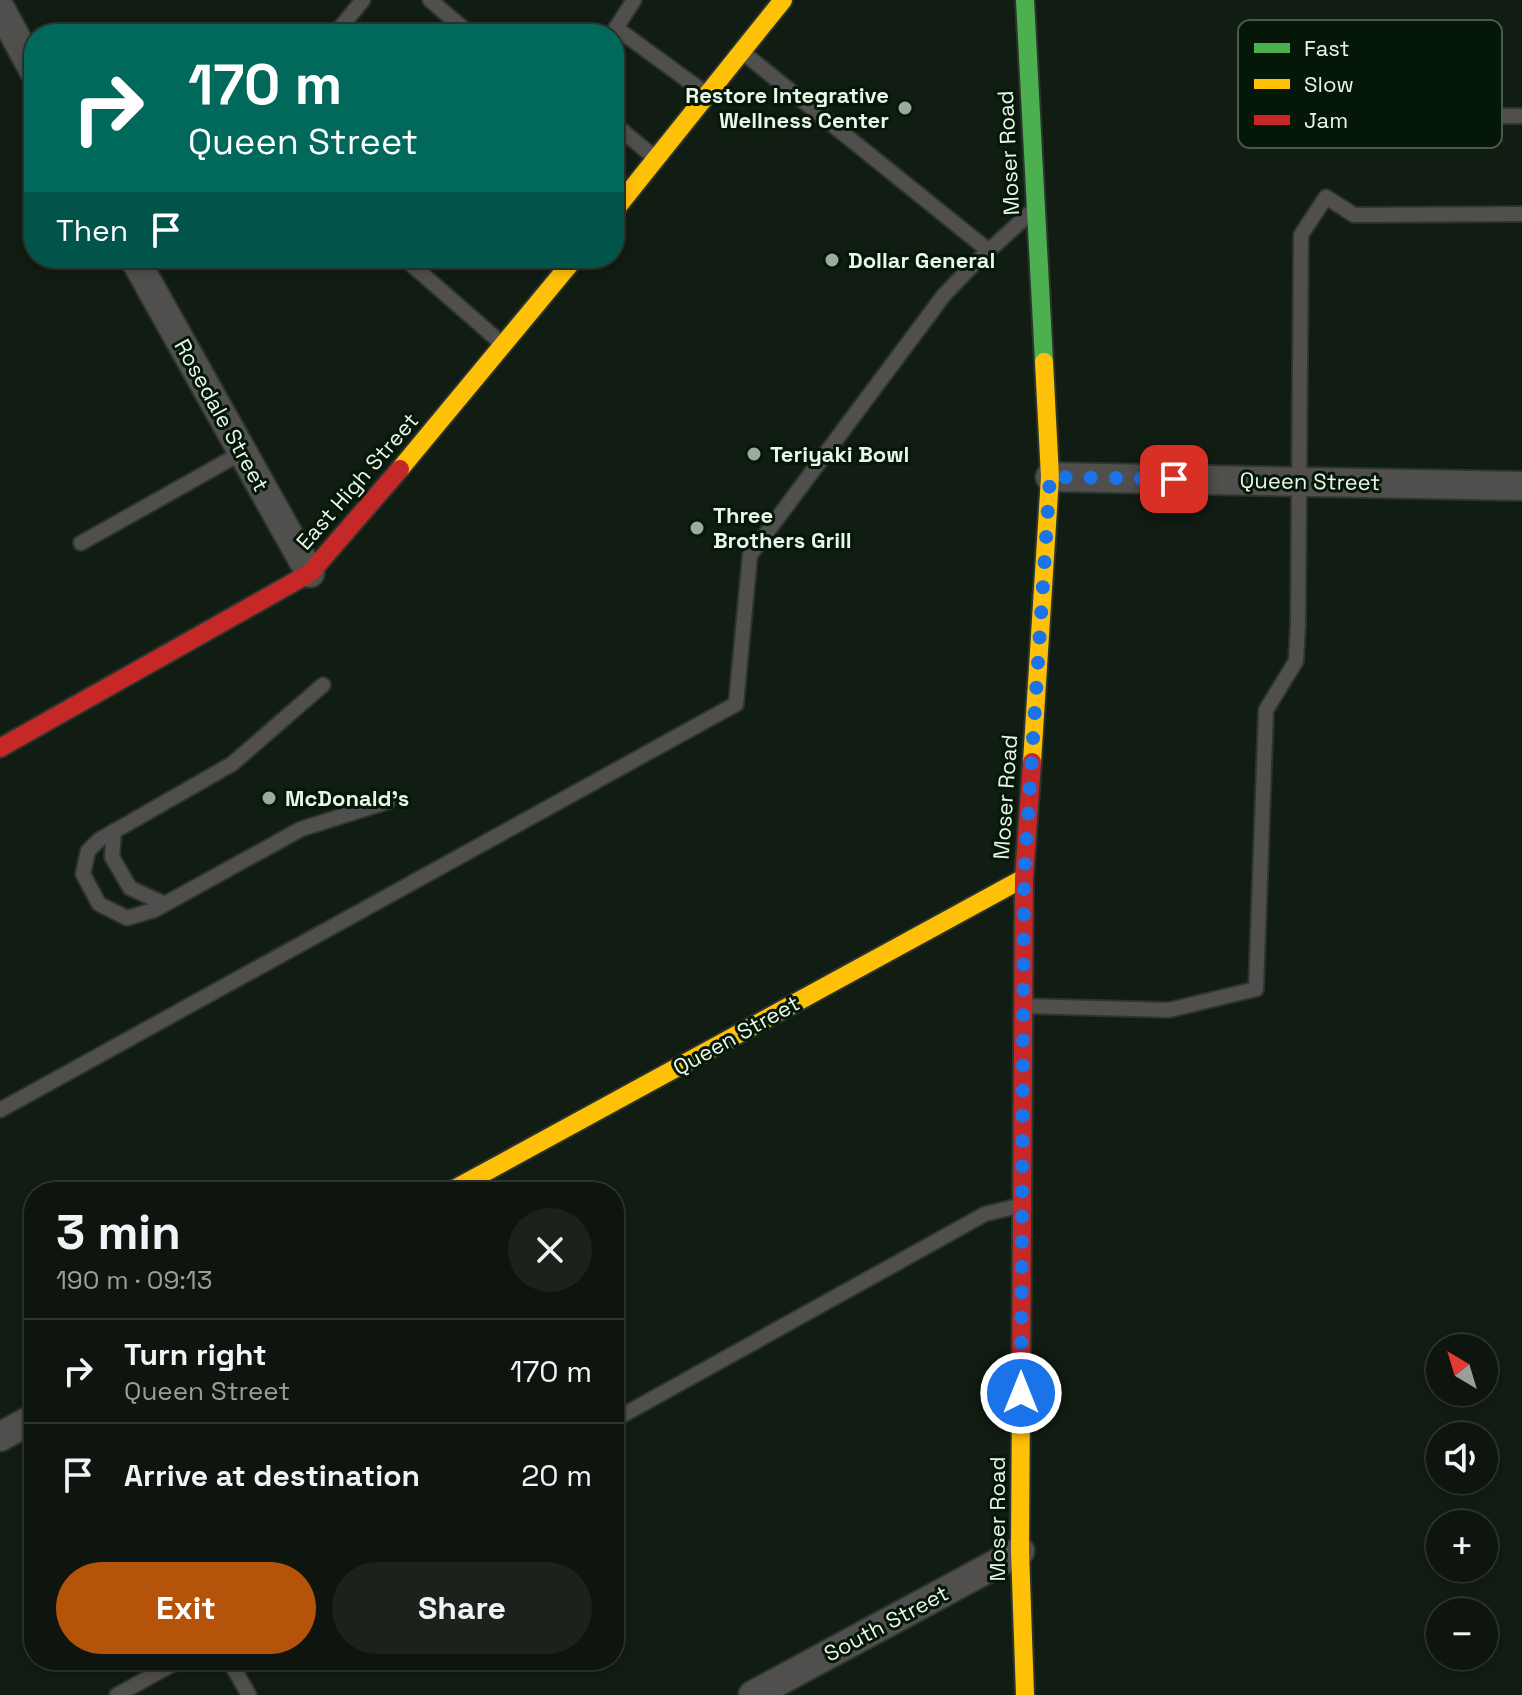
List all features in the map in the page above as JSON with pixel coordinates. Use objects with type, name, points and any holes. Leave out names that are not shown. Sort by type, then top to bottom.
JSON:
[{"type":"street","points":[[624,199],[783,0]]},
{"type":"street","name":"Moser Road","points":[[1025,0],[1050,477],[1024,878],[1020,1551],[1025,1695]]},
{"type":"street","points":[[0,8],[24,52]]},
{"type":"street","name":"Rosedale Street","points":[[147,268],[310,573]]},
{"type":"street","name":"East High Street","points":[[0,748],[310,573],[567,268]]},
{"type":"street","name":"Queen Street","points":[[1050,477],[1522,486]]},
{"type":"street","name":"Queen Street","points":[[467,1182],[1024,878]]},
{"type":"street","points":[[0,1437],[24,1424]]},
{"type":"street","name":"South Street","points":[[753,1695],[1020,1551]]},
{"type":"lane","points":[[343,24],[363,0]]},
{"type":"lane","points":[[430,0],[458,24]]},
{"type":"lane","points":[[619,24],[634,0]]},
{"type":"lane","points":[[624,38],[708,96]]},
{"type":"lane","points":[[743,52],[989,251]]},
{"type":"lane","points":[[624,132],[657,159]]},
{"type":"lane","points":[[1023,1006],[1169,1010],[1256,989],[1266,710],[1296,661],[1301,235],[1326,197],[1354,215],[1522,214]]},
{"type":"lane","points":[[0,1110],[736,704],[750,555],[944,295],[1035,209]]},
{"type":"lane","points":[[415,268],[503,345]]},
{"type":"lane","points":[[81,543],[243,452]]},
{"type":"lane","points":[[323,685],[232,764],[99,840],[88,851],[83,874],[99,904],[127,918],[165,904],[301,829],[387,802]]},
{"type":"lane","points":[[114,831],[112,857],[130,888],[165,904]]},
{"type":"lane","points":[[624,1414],[985,1214],[1022,1205]]},
{"type":"lane","points":[[117,1695],[162,1670]]},
{"type":"lane","points":[[235,1670],[249,1695]]},
{"type":"traffic: fast","points":[[1025,0],[1044,362]]},
{"type":"traffic: slow","points":[[624,199],[783,0]]},
{"type":"traffic: slow","points":[[400,469],[567,268]]},
{"type":"traffic: slow","points":[[1032,762],[1050,477],[1044,362]]},
{"type":"traffic: slow","points":[[467,1182],[1024,878]]},
{"type":"traffic: slow","points":[[1021,1391],[1020,1551],[1025,1695]]},
{"type":"traffic: jam","points":[[0,748],[310,573],[400,469]]},
{"type":"traffic: jam","points":[[1021,1391],[1024,878],[1032,762]]},
{"type":"place","name":"Restore Integrative Wellness Center","points":[[905,108]]},
{"type":"place","name":"Dollar General","points":[[832,260]]},
{"type":"place","name":"Teriyaki Bowl","points":[[754,454]]},
{"type":"place","name":"Three Brothers Grill","points":[[697,528]]},
{"type":"place","name":"McDonald's","points":[[269,798]]},
{"type":"route","points":[[1021,1393],[1024,878],[1050,477],[1174,479]]}]
